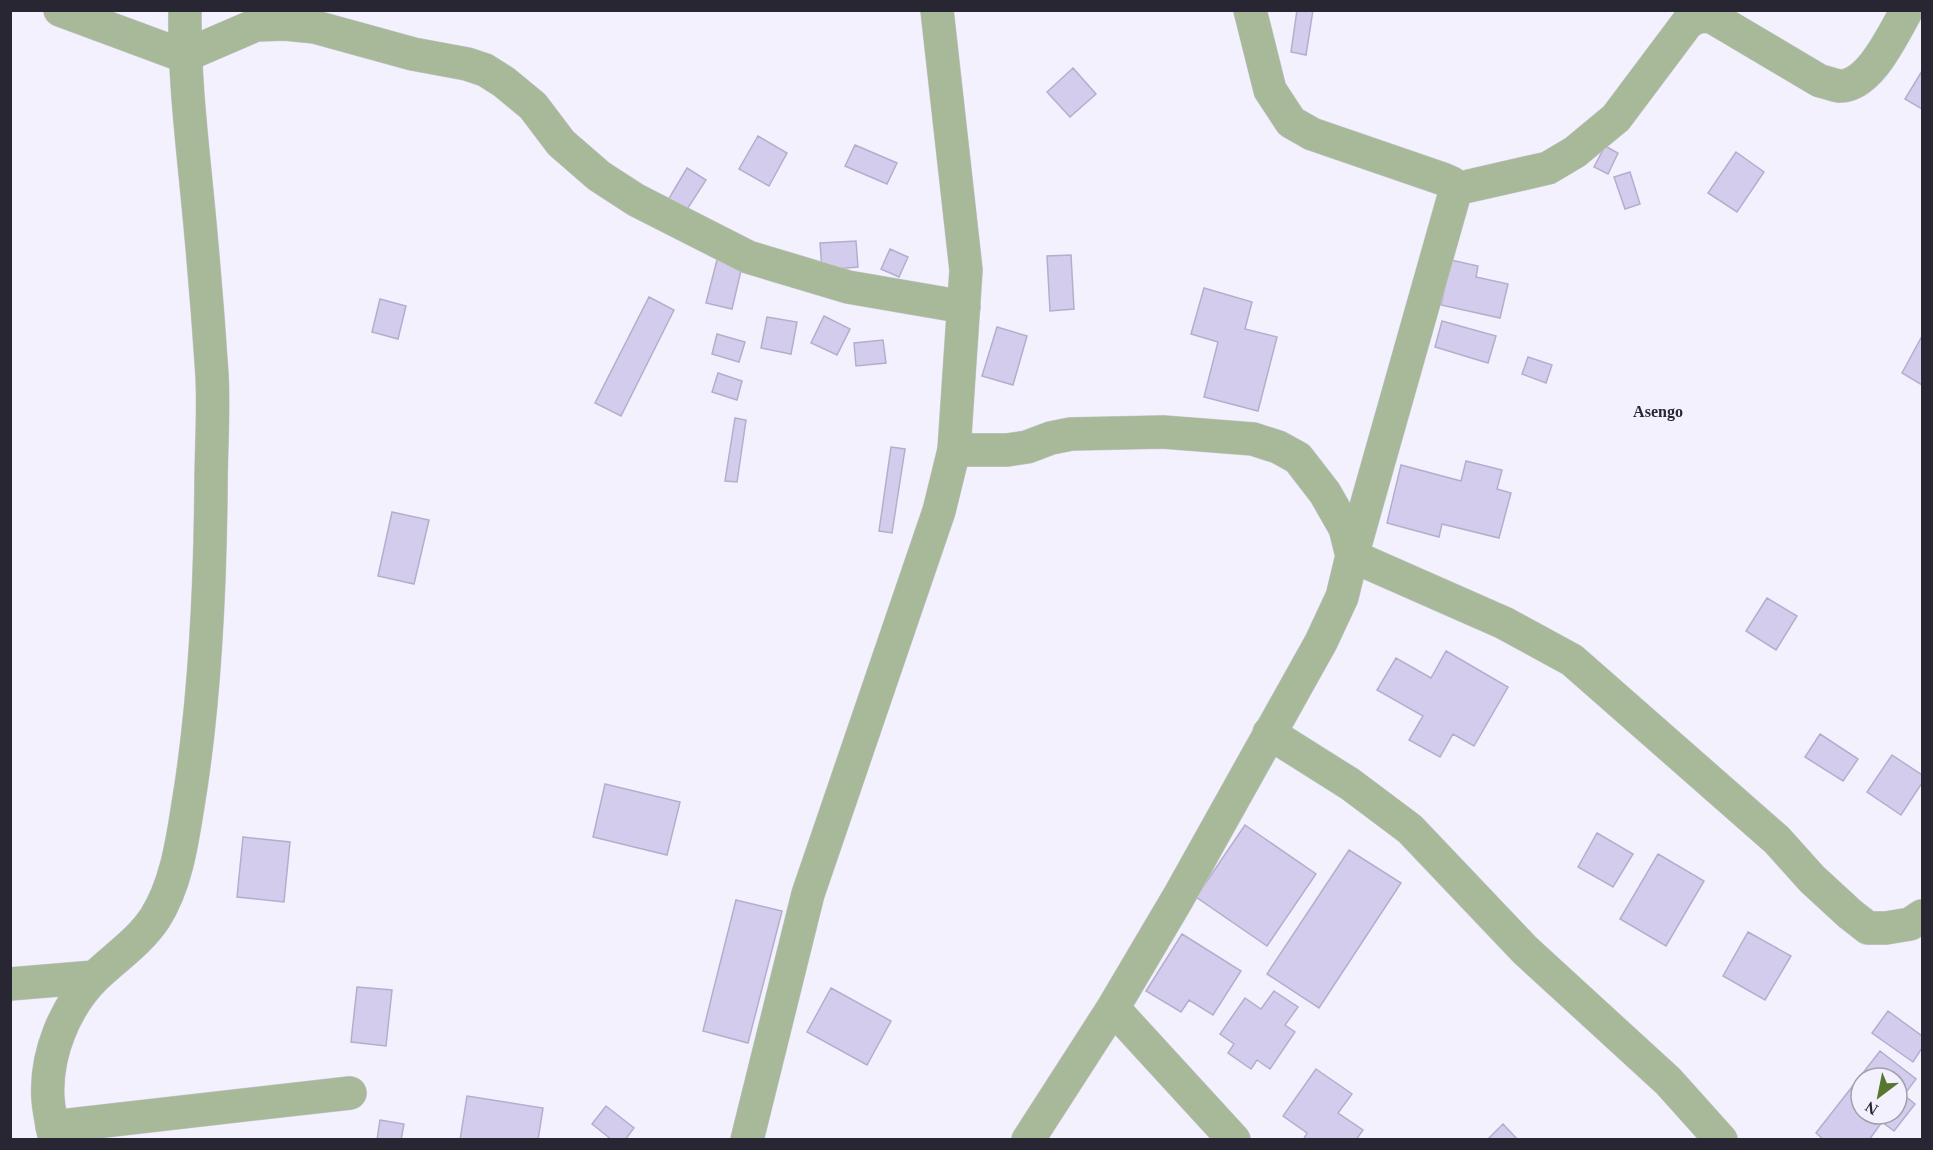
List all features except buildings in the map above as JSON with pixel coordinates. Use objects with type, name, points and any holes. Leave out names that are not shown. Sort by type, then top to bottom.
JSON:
[{"type":"street","points":[[60,10],[184,56],[256,25],[285,24],[315,27],[413,54],[467,64],[485,70],[504,82],[532,106],[561,143],[598,176],[645,204],[748,257],[848,287],[964,307]]},
{"type":"street","points":[[185,10],[184,56],[204,262],[212,380],[210,572],[199,718],[188,804],[176,870],[154,919],[143,933],[94,977],[73,1003],[50,1063],[48,1098],[54,1133],[350,1093]]},
{"type":"street","points":[[747,1140],[808,894],[939,511],[954,450],[966,270],[937,10]]},
{"type":"street","points":[[1028,1140],[1113,1008],[1178,898],[1321,642],[1342,597],[1456,189],[1452,183],[1443,178],[1312,134],[1291,122],[1270,90],[1250,10]]},
{"type":"street","points":[[1456,189],[1548,168],[1575,152],[1616,118],[1688,22],[1700,16],[1712,17],[1820,81],[1839,86],[1855,83],[1874,65],[1906,10]]},
{"type":"street","points":[[954,450],[979,452],[1028,447],[1051,438],[1071,434],[1163,432],[1253,439],[1278,447],[1298,458],[1325,493],[1345,528],[1352,556]]},
{"type":"street","points":[[1352,556],[1504,623],[1572,660],[1777,840],[1812,879],[1868,928],[1910,924],[1923,916]]},
{"type":"street","points":[[1269,733],[1350,784],[1410,829],[1525,950],[1668,1081],[1721,1140]]},
{"type":"street","points":[[10,984],[94,977]]},
{"type":"street","points":[[1113,1008],[1234,1140]]},
{"type":"district","name":"Asengo","points":[[1658,411]]}]
